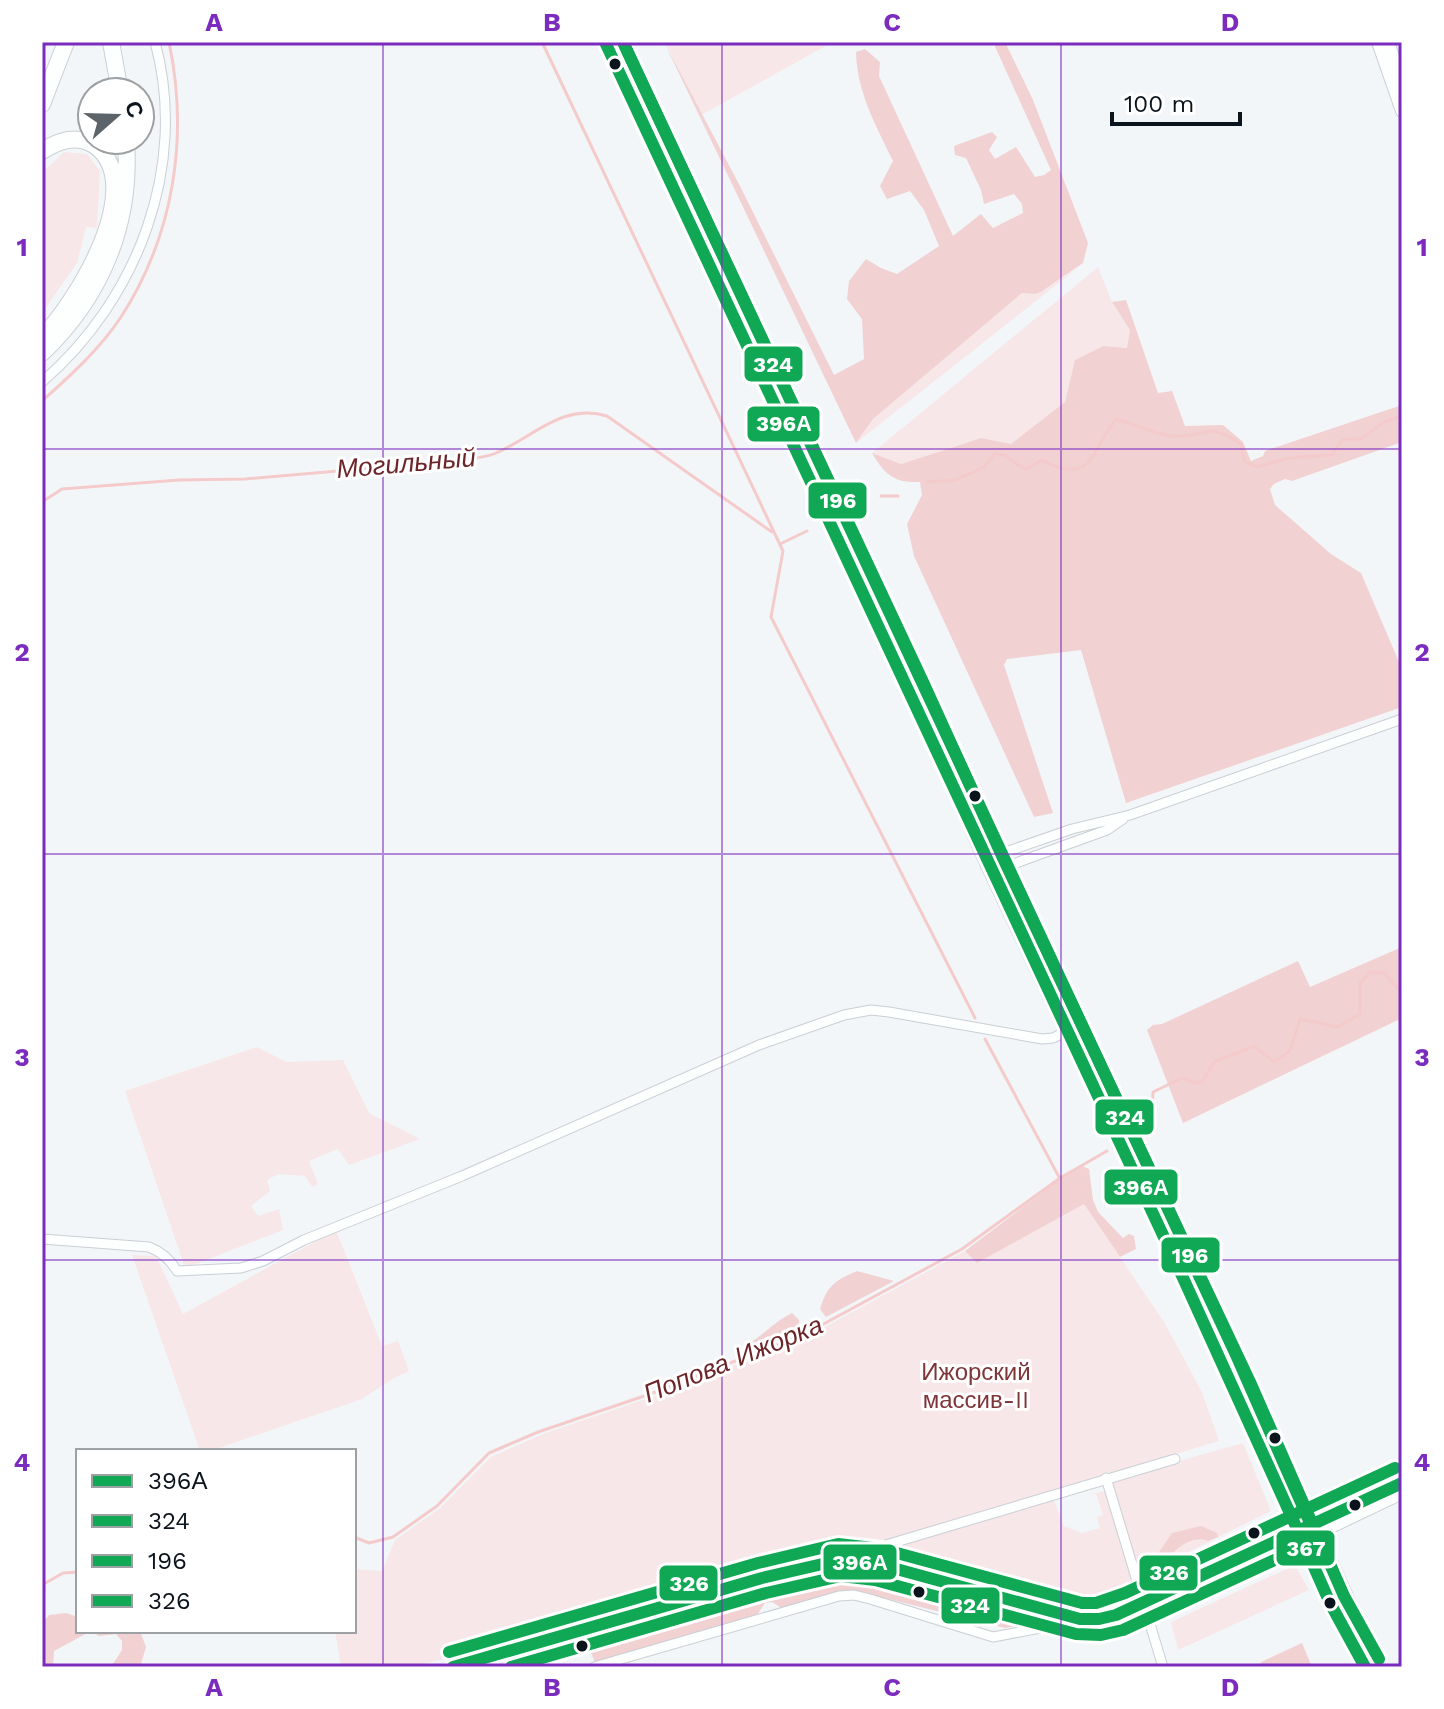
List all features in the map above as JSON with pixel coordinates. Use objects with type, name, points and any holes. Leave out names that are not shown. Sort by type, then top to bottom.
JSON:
[{"type":"main road","points":[[42,104],[66,42]]},
{"type":"main road","points":[[111,42],[117,76]]},
{"type":"main road","points":[[605,42],[1236,1389],[1330,1603],[1365,1667]]},
{"type":"main road","points":[[619,42],[1316,1528],[1378,1667]]},
{"type":"main road","points":[[42,151],[64,140],[88,141],[110,164],[113,188],[105,231],[89,272],[70,304],[42,337]]},
{"type":"main road","points":[[42,353],[79,311],[110,256],[124,209],[126,156]]},
{"type":"main road","points":[[483,1667],[840,1568],[876,1573],[1062,1624],[1099,1629],[1119,1625],[1145,1608],[1316,1528]]},
{"type":"main road","points":[[453,1667],[506,1660],[558,1633],[840,1560],[860,1560],[1080,1619],[1099,1619],[1145,1608]]},
{"type":"street","points":[[42,382],[81,344],[110,307],[128,276],[150,221],[161,169],[164,128],[164,99],[155,42]]},
{"type":"street","points":[[1378,42],[1402,111]]},
{"type":"street","points":[[1388,42],[1402,83]]},
{"type":"street","points":[[988,865],[1086,824],[1130,815],[1402,719]]},
{"type":"street","points":[[42,1239],[149,1247],[161,1252],[177,1271],[241,1268],[462,1176],[759,1045],[844,1015],[871,1010],[889,1012],[1042,1039],[1053,1038],[1067,1031]]},
{"type":"street","points":[[860,1560],[869,1550],[1175,1459]]},
{"type":"street","points":[[1106,1478],[1163,1667]]},
{"type":"street","points":[[1316,1528],[1402,1483]]},
{"type":"street","points":[[1316,1528],[1402,1493]]},
{"type":"street","points":[[594,1667],[839,1596],[854,1595],[993,1637],[1062,1624]]},
{"type":"green space","points":[[665,42],[833,42],[701,115]]},
{"type":"green space","points":[[64,152],[89,156],[100,171],[97,228],[86,227],[77,263],[42,313],[42,173]]},
{"type":"green space","points":[[1079,267],[856,443],[873,419],[1022,293],[1041,292]]},
{"type":"green space","points":[[1098,267],[1112,302],[1130,330],[1127,348],[1103,346],[1075,360],[1065,402],[1011,444],[980,438],[901,464],[872,453]]},
{"type":"green space","points":[[257,1047],[287,1062],[343,1060],[369,1113],[420,1139],[349,1165],[338,1149],[309,1161],[318,1184],[312,1187],[305,1176],[278,1174],[267,1180],[270,1191],[251,1206],[258,1216],[279,1209],[283,1230],[185,1268],[125,1091]]},
{"type":"green space","name":"Ижорский массив-II","points":[[1084,1204],[1164,1322],[1202,1392],[1219,1441],[887,1541],[833,1551],[413,1667],[341,1667],[335,1633],[356,1633],[356,1569],[382,1571],[395,1540],[440,1508],[491,1457],[543,1434],[654,1396],[806,1337],[965,1251],[977,1263]]},
{"type":"green space","points":[[336,1230],[382,1346],[398,1341],[409,1371],[362,1399],[216,1449],[199,1449],[132,1255],[156,1256],[183,1314]]},
{"type":"green space","points":[[1243,1443],[1271,1511],[1140,1576],[1111,1480]]},
{"type":"green space","points":[[1107,1491],[1134,1580],[1080,1608],[876,1550],[1053,1498],[1064,1526],[1082,1533],[1100,1528],[1097,1517],[1103,1515],[1096,1494],[1085,1495]]},
{"type":"green space","points":[[1288,1553],[1290,1562],[1170,1617],[1168,1608]]},
{"type":"green space","points":[[1295,1565],[1309,1590],[1178,1650],[1171,1622]]},
{"type":"shaded area","points":[[664,42],[834,375],[864,359],[862,319],[847,299],[849,281],[866,259],[897,274],[939,246],[924,210],[910,191],[887,199],[880,186],[893,161],[864,95],[856,52],[865,49],[880,62],[879,76],[953,236],[981,214],[993,228],[1023,213],[1022,204],[1014,194],[984,204],[966,158],[955,155],[954,146],[992,132],[997,137],[989,150],[995,159],[1016,147],[1035,177],[1051,170],[993,42],[1005,42],[1033,100],[1088,243],[1083,263],[1041,292],[1022,293],[873,419],[856,443]]},
{"type":"shaded area","points":[[1126,300],[1158,393],[1172,391],[1185,426],[1223,425],[1243,442],[1251,461],[1263,456],[1265,451],[1402,405],[1402,442],[1292,481],[1285,479],[1270,489],[1275,505],[1331,554],[1361,573],[1402,669],[1402,707],[1126,803],[1081,650],[1007,659],[1004,665],[1053,813],[1034,817],[914,556],[907,524],[922,495],[920,482],[903,481],[891,476],[872,453],[901,464],[981,438],[1011,444],[1065,402],[1075,360],[1103,346],[1127,348],[1130,330],[1112,302]]},
{"type":"shaded area","points":[[1402,947],[1402,1027],[1398,1020],[1183,1123],[1147,1030],[1153,1025],[1162,1024],[1298,961],[1310,987]]},
{"type":"shaded area","points":[[1082,1166],[1089,1169],[1093,1200],[1098,1212],[1123,1238],[1129,1234],[1134,1236],[1136,1249],[1120,1257],[1084,1204],[977,1263],[965,1251],[1064,1176]]},
{"type":"shaded area","points":[[857,1271],[894,1281],[826,1317],[820,1309],[829,1289],[837,1281]]},
{"type":"shaded area","points":[[792,1313],[799,1320],[798,1332],[743,1354],[744,1347]]},
{"type":"shaded area","points":[[1201,1526],[1217,1533],[1218,1537],[1208,1541],[1190,1541],[1166,1561],[1157,1562],[1155,1558],[1172,1533]]},
{"type":"shaded area","points":[[843,1576],[860,1576],[899,1585],[916,1598],[943,1597],[1009,1616],[1016,1626],[1005,1628],[860,1592],[783,1609],[772,1602],[765,1603],[757,1615],[601,1663],[595,1662],[591,1653],[599,1644]]},
{"type":"shaded area","points":[[66,1613],[76,1616],[76,1633],[87,1633],[54,1651],[53,1667],[42,1667],[42,1624],[49,1615]]},
{"type":"shaded area","points":[[94,1633],[141,1633],[146,1647],[140,1667],[111,1667],[122,1650],[122,1641],[116,1634],[99,1636]]},
{"type":"shaded area","points":[[1302,1643],[1312,1667],[1262,1667],[1261,1662]]},
{"type":"waterway","points":[[42,401],[84,362],[113,329],[139,286],[154,253],[165,219],[177,149],[175,78],[169,42]]},
{"type":"waterway","name":"Могильный","points":[[542,42],[783,551],[771,617],[975,1018]]},
{"type":"waterway","name":"Могильный","points":[[42,502],[62,489],[179,480],[245,479],[465,460],[496,453],[562,418],[591,413],[607,416],[772,532]]},
{"type":"waterway","name":"Могильный","points":[[927,482],[956,480],[984,467],[995,453],[1027,469],[1042,460],[1059,467],[1081,467],[1089,461],[1116,419],[1170,436],[1220,433],[1241,444],[1244,461],[1257,467],[1289,458],[1332,455],[1342,440],[1361,439],[1384,422],[1402,416]]},
{"type":"waterway","points":[[881,496],[898,496]]},
{"type":"waterway","points":[[780,544],[807,531]]},
{"type":"waterway","name":"Попова Ижорка","points":[[1151,1130],[1155,1124],[1152,1115],[1153,1092],[1182,1078],[1202,1082],[1214,1062],[1254,1046],[1274,1062],[1290,1051],[1300,1019],[1338,1027],[1360,1014],[1360,983],[1370,972],[1384,973],[1402,993]]},
{"type":"waterway","points":[[985,1039],[1059,1177]]},
{"type":"waterway","name":"Попова Ижорка","points":[[356,1538],[369,1543],[393,1537],[437,1506],[489,1453],[805,1334],[962,1249],[1060,1178],[1107,1151]]},
{"type":"waterway","name":"Попова Ижорка","points":[[42,1585],[63,1573],[76,1572]]},
{"type":"transit line","name":"396А","points":[[453,1667],[762,1578],[840,1560],[878,1564],[1080,1619],[1099,1619],[1116,1615],[1298,1531],[1184,1280],[605,42]]},
{"type":"transit line","name":"324","points":[[511,1667],[766,1593],[841,1576],[875,1580],[1076,1634],[1101,1635],[1123,1630],[1305,1546],[1314,1532],[1237,1357],[623,42]]},
{"type":"transit line","name":"196","points":[[623,42],[1250,1382],[1344,1596],[1379,1659]]},
{"type":"transit line","name":"326","points":[[449,1652],[758,1563],[838,1544],[882,1549],[1082,1603],[1096,1603],[1125,1593],[1395,1468]]},
{"type":"transit line","name":"367","points":[[1365,1667],[1330,1603],[1298,1531],[1402,1483]]}]
